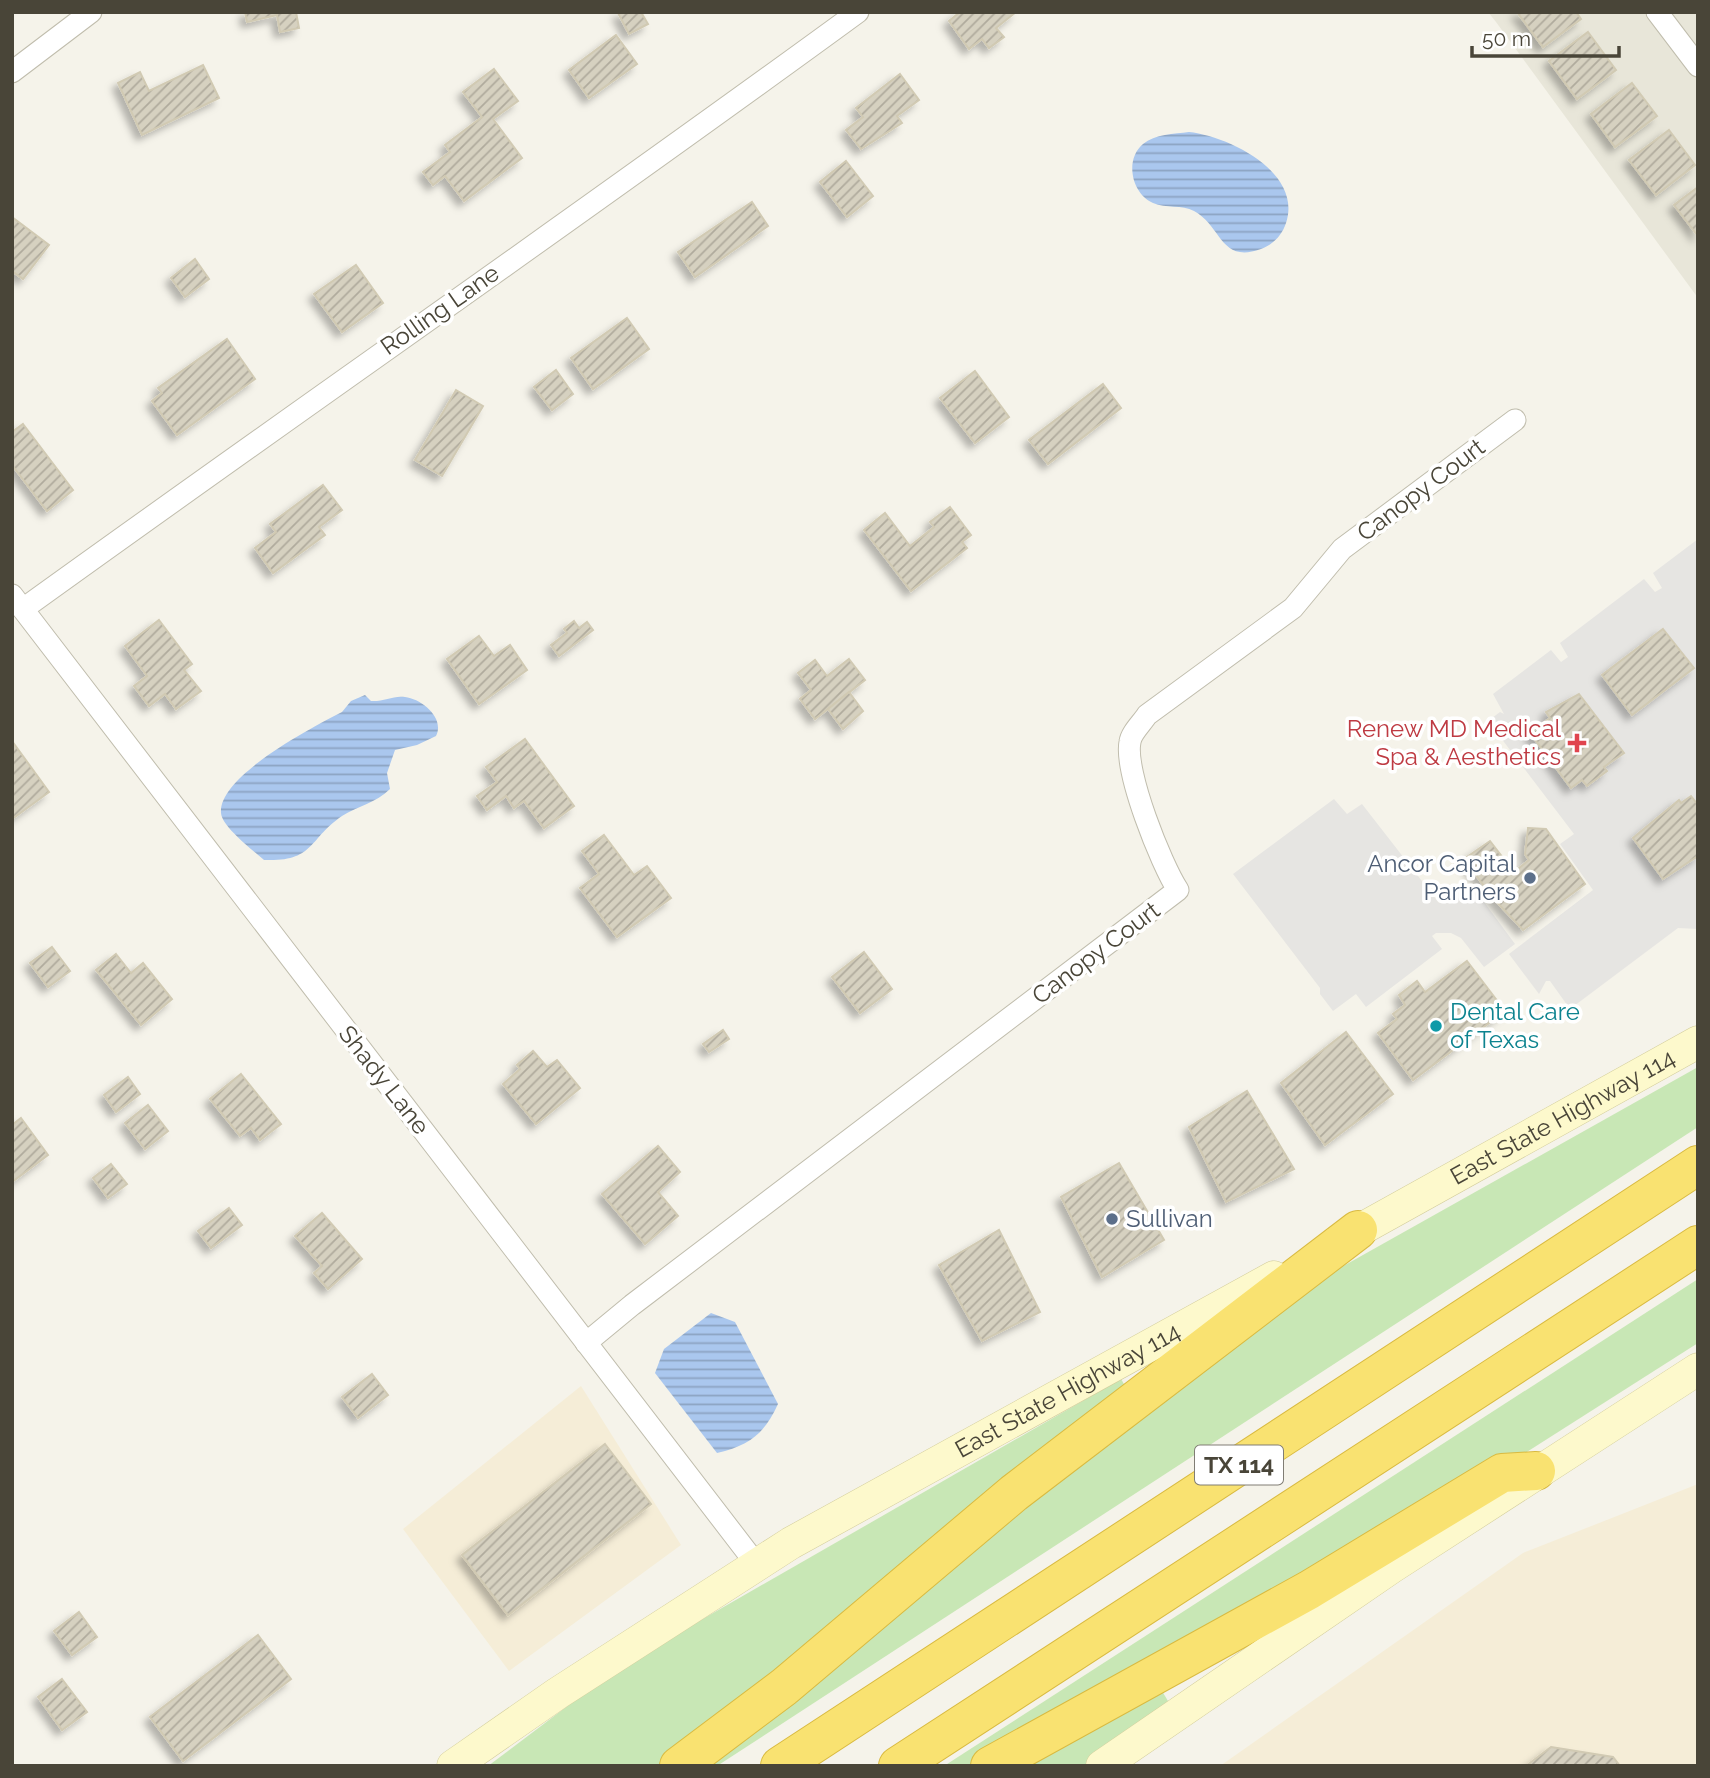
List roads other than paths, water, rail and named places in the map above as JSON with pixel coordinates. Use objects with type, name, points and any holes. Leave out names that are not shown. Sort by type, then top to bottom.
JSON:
[{"type":"highway","name":"TX 114","points":[[780,1766],[1698,1165]]},
{"type":"highway","points":[[680,1766],[784,1687],[1014,1493],[1358,1230]]},
{"type":"highway","name":"TX 114","points":[[898,1766],[1698,1245]]},
{"type":"highway","points":[[990,1766],[1309,1590],[1502,1474],[1536,1471]]},
{"type":"main road","name":"East State Highway 114","points":[[453,1766],[558,1693],[791,1543],[1698,1042]]},
{"type":"main road","points":[[1102,1766],[1536,1471],[1698,1369]]},
{"type":"street","points":[[12,72],[91,12]]},
{"type":"street","name":"Rolling Lane","points":[[17,602],[593,206],[858,12]]},
{"type":"street","points":[[1657,12],[1698,66]]},
{"type":"street","name":"Canopy Court","points":[[586,1343],[632,1305],[1178,890],[1166,872],[1128,764],[1130,740],[1141,723],[1147,715],[1293,608],[1342,549],[1515,420]]},
{"type":"street","name":"Shady Lane","points":[[17,602],[757,1565]]},
{"type":"water","points":[[1189,132],[1205,135],[1241,149],[1273,173],[1284,188],[1288,205],[1286,223],[1274,242],[1261,249],[1237,252],[1229,248],[1211,225],[1194,211],[1158,205],[1146,199],[1140,192],[1132,167],[1137,151],[1153,138]]},
{"type":"water","points":[[365,695],[371,701],[401,697],[425,705],[435,716],[438,729],[436,736],[417,745],[395,750],[387,773],[390,789],[385,794],[342,816],[302,853],[281,860],[264,860],[239,838],[223,819],[221,813],[224,799],[250,769],[269,754],[342,712],[351,701]]},
{"type":"water","points":[[711,1313],[735,1322],[778,1404],[755,1437],[717,1453],[655,1373],[664,1349]]},
{"type":"place","name":"Renew MD Medical Spa & Aesthetics","points":[[1577,743]]},
{"type":"place","name":"Ancor Capital Partners","points":[[1530,878]]},
{"type":"place","name":"Dental Care of Texas","points":[[1436,1026]]},
{"type":"place","name":"Sullivan","points":[[1112,1219]]}]
